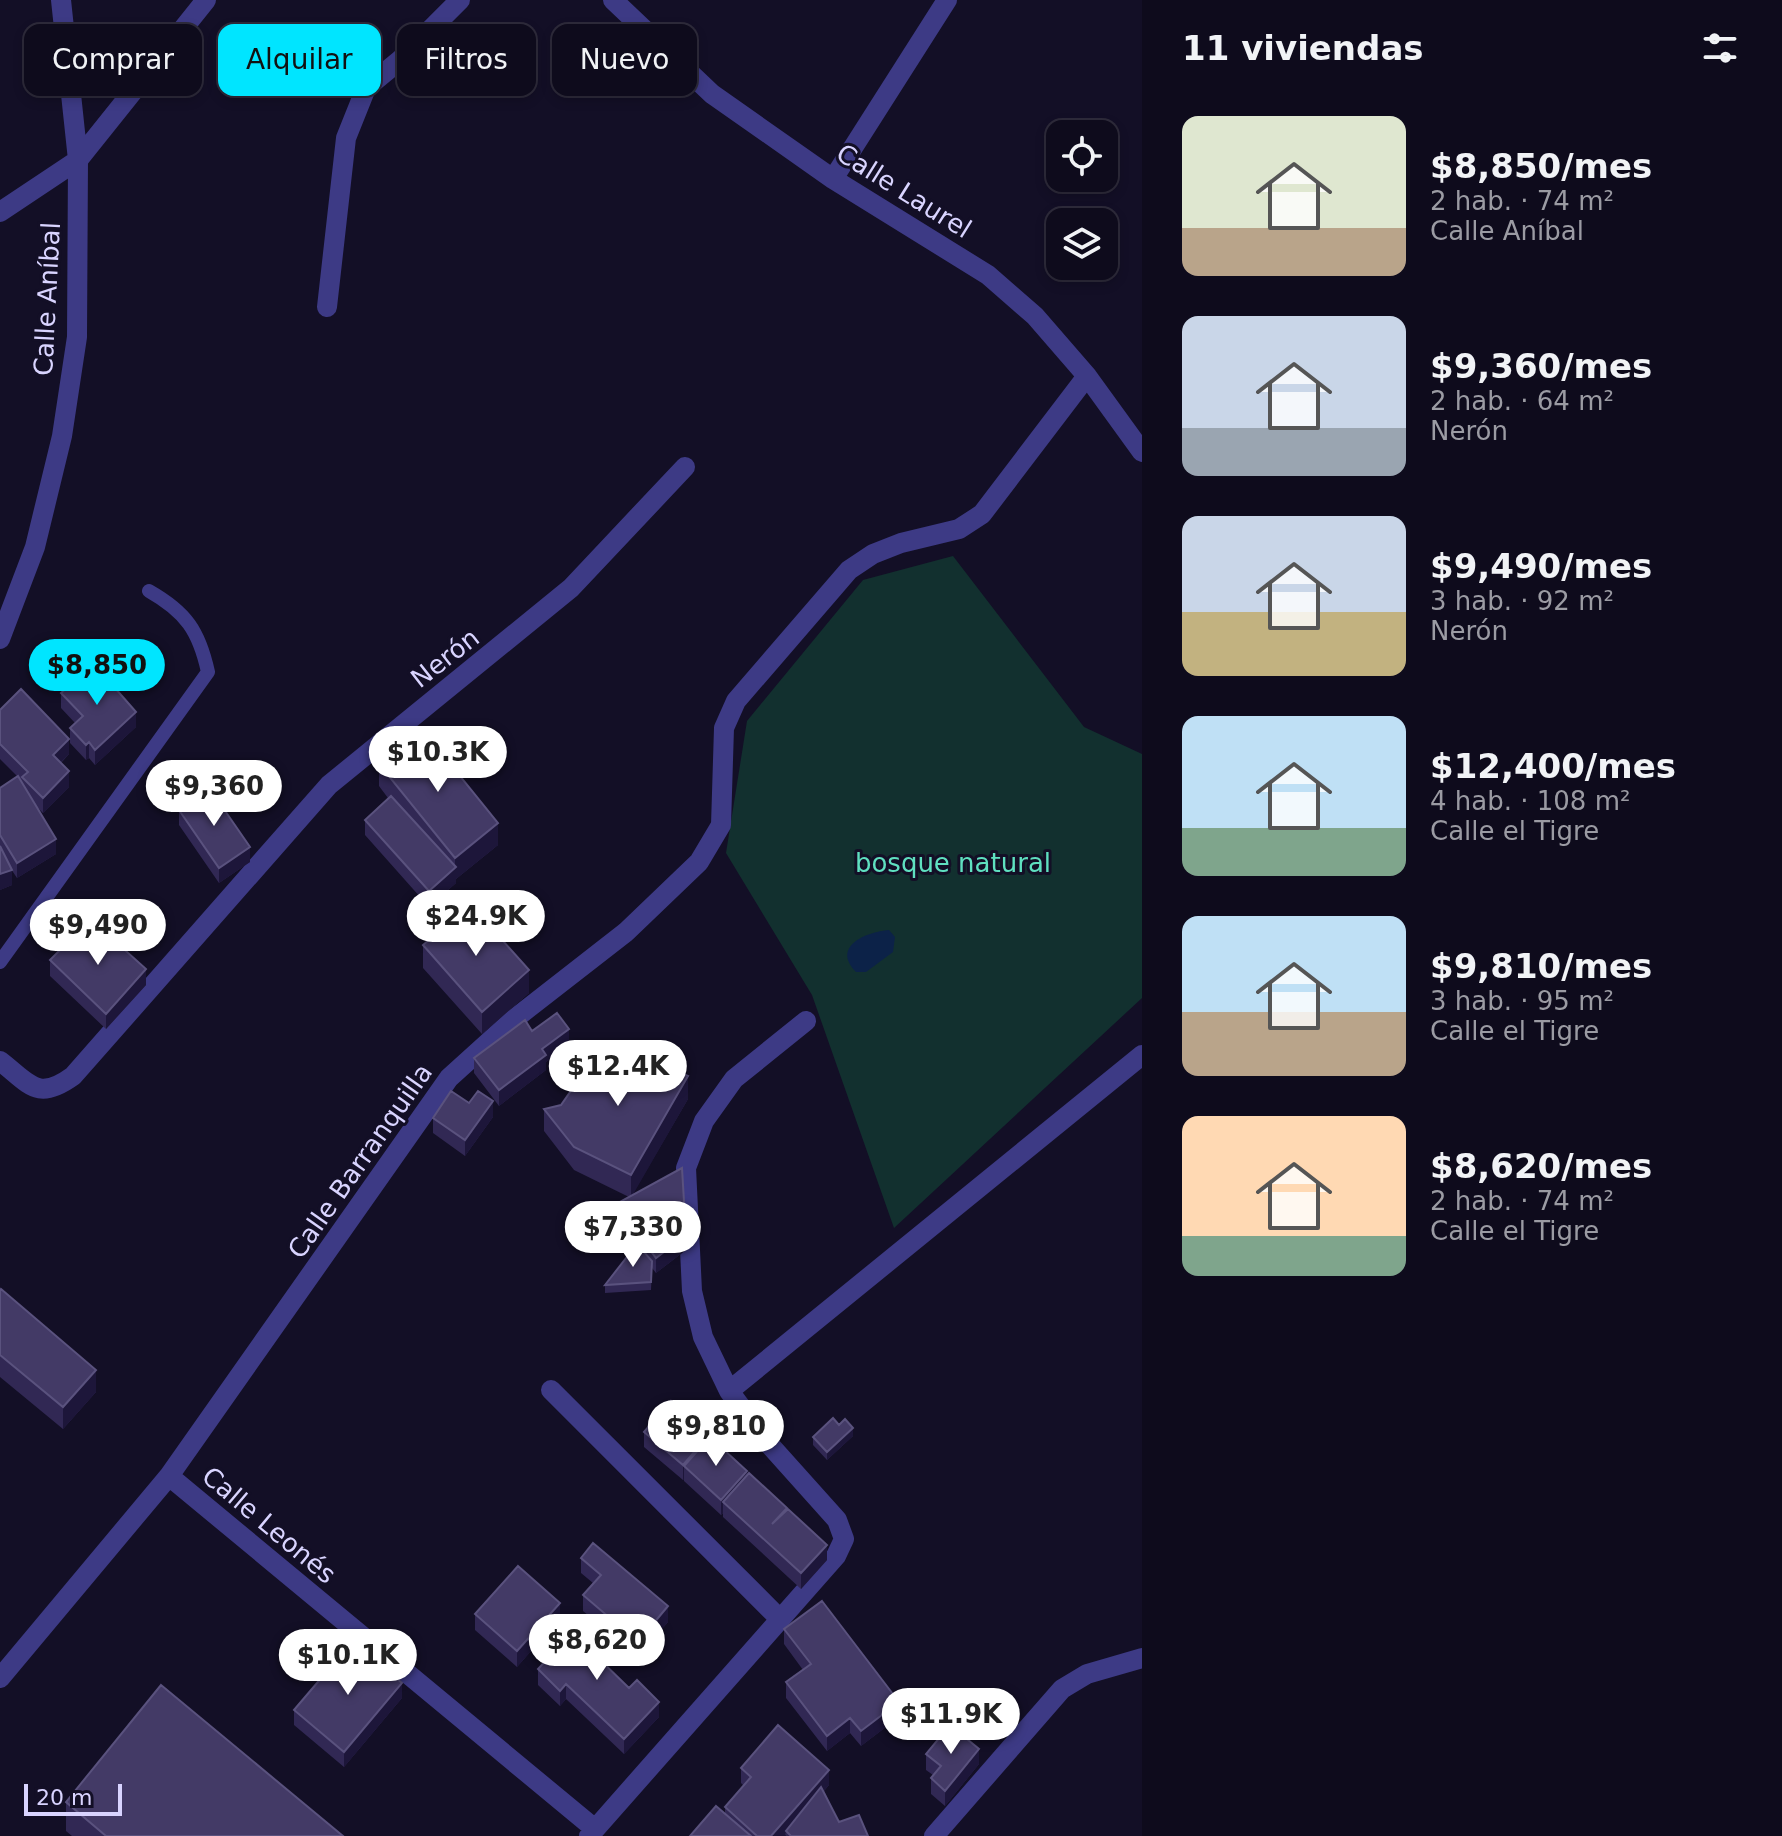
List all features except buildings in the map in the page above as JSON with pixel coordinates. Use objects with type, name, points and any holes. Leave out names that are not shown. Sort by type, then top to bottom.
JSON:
[{"type":"street","name":"Calle Aníbal","points":[[0,639],[35,547],[62,436],[77,337],[78,160],[61,0]]},
{"type":"street","points":[[0,212],[78,160],[206,0]]},
{"type":"street","points":[[327,307],[346,138],[366,88],[400,60],[460,0]]},
{"type":"street","name":"Calle Laurel","points":[[613,0],[635,8],[712,94],[833,179],[988,275],[1035,316],[1087,376],[1142,452]]},
{"type":"street","points":[[833,179],[947,0]]},
{"type":"street","name":"Calle Barranquilla","points":[[0,1678],[169,1476],[449,1078],[513,1020],[626,932],[699,862],[721,825],[724,728],[736,701],[849,570],[873,554],[901,543],[959,529],[982,514],[1087,376]]},
{"type":"street","name":"Nerón","points":[[0,1061],[35,1089],[54,1090],[73,1076],[329,785],[571,588],[685,467]]},
{"type":"street","points":[[592,1833],[836,1556],[844,1539],[837,1520],[768,1443],[729,1391],[703,1337],[692,1291],[686,1168],[704,1121],[734,1079],[806,1021]]},
{"type":"street","points":[[729,1391],[1142,1055]]},
{"type":"street","points":[[551,1390],[779,1618]]},
{"type":"street","name":"Calle Leonés","points":[[169,1476],[592,1833]]},
{"type":"street","points":[[934,1836],[1062,1689],[1087,1674],[1142,1658]]},
{"type":"lane","points":[[0,962],[208,672],[202,645],[187,619],[170,603],[149,591]]},
{"type":"green space","name":"bosque natural","points":[[953,556],[1084,727],[1142,754],[1142,998],[894,1228],[812,995],[726,853],[747,721],[863,580]]},
{"type":"water","points":[[889,930],[895,937],[893,952],[866,972],[856,972],[849,963],[849,948],[861,938]]}]
